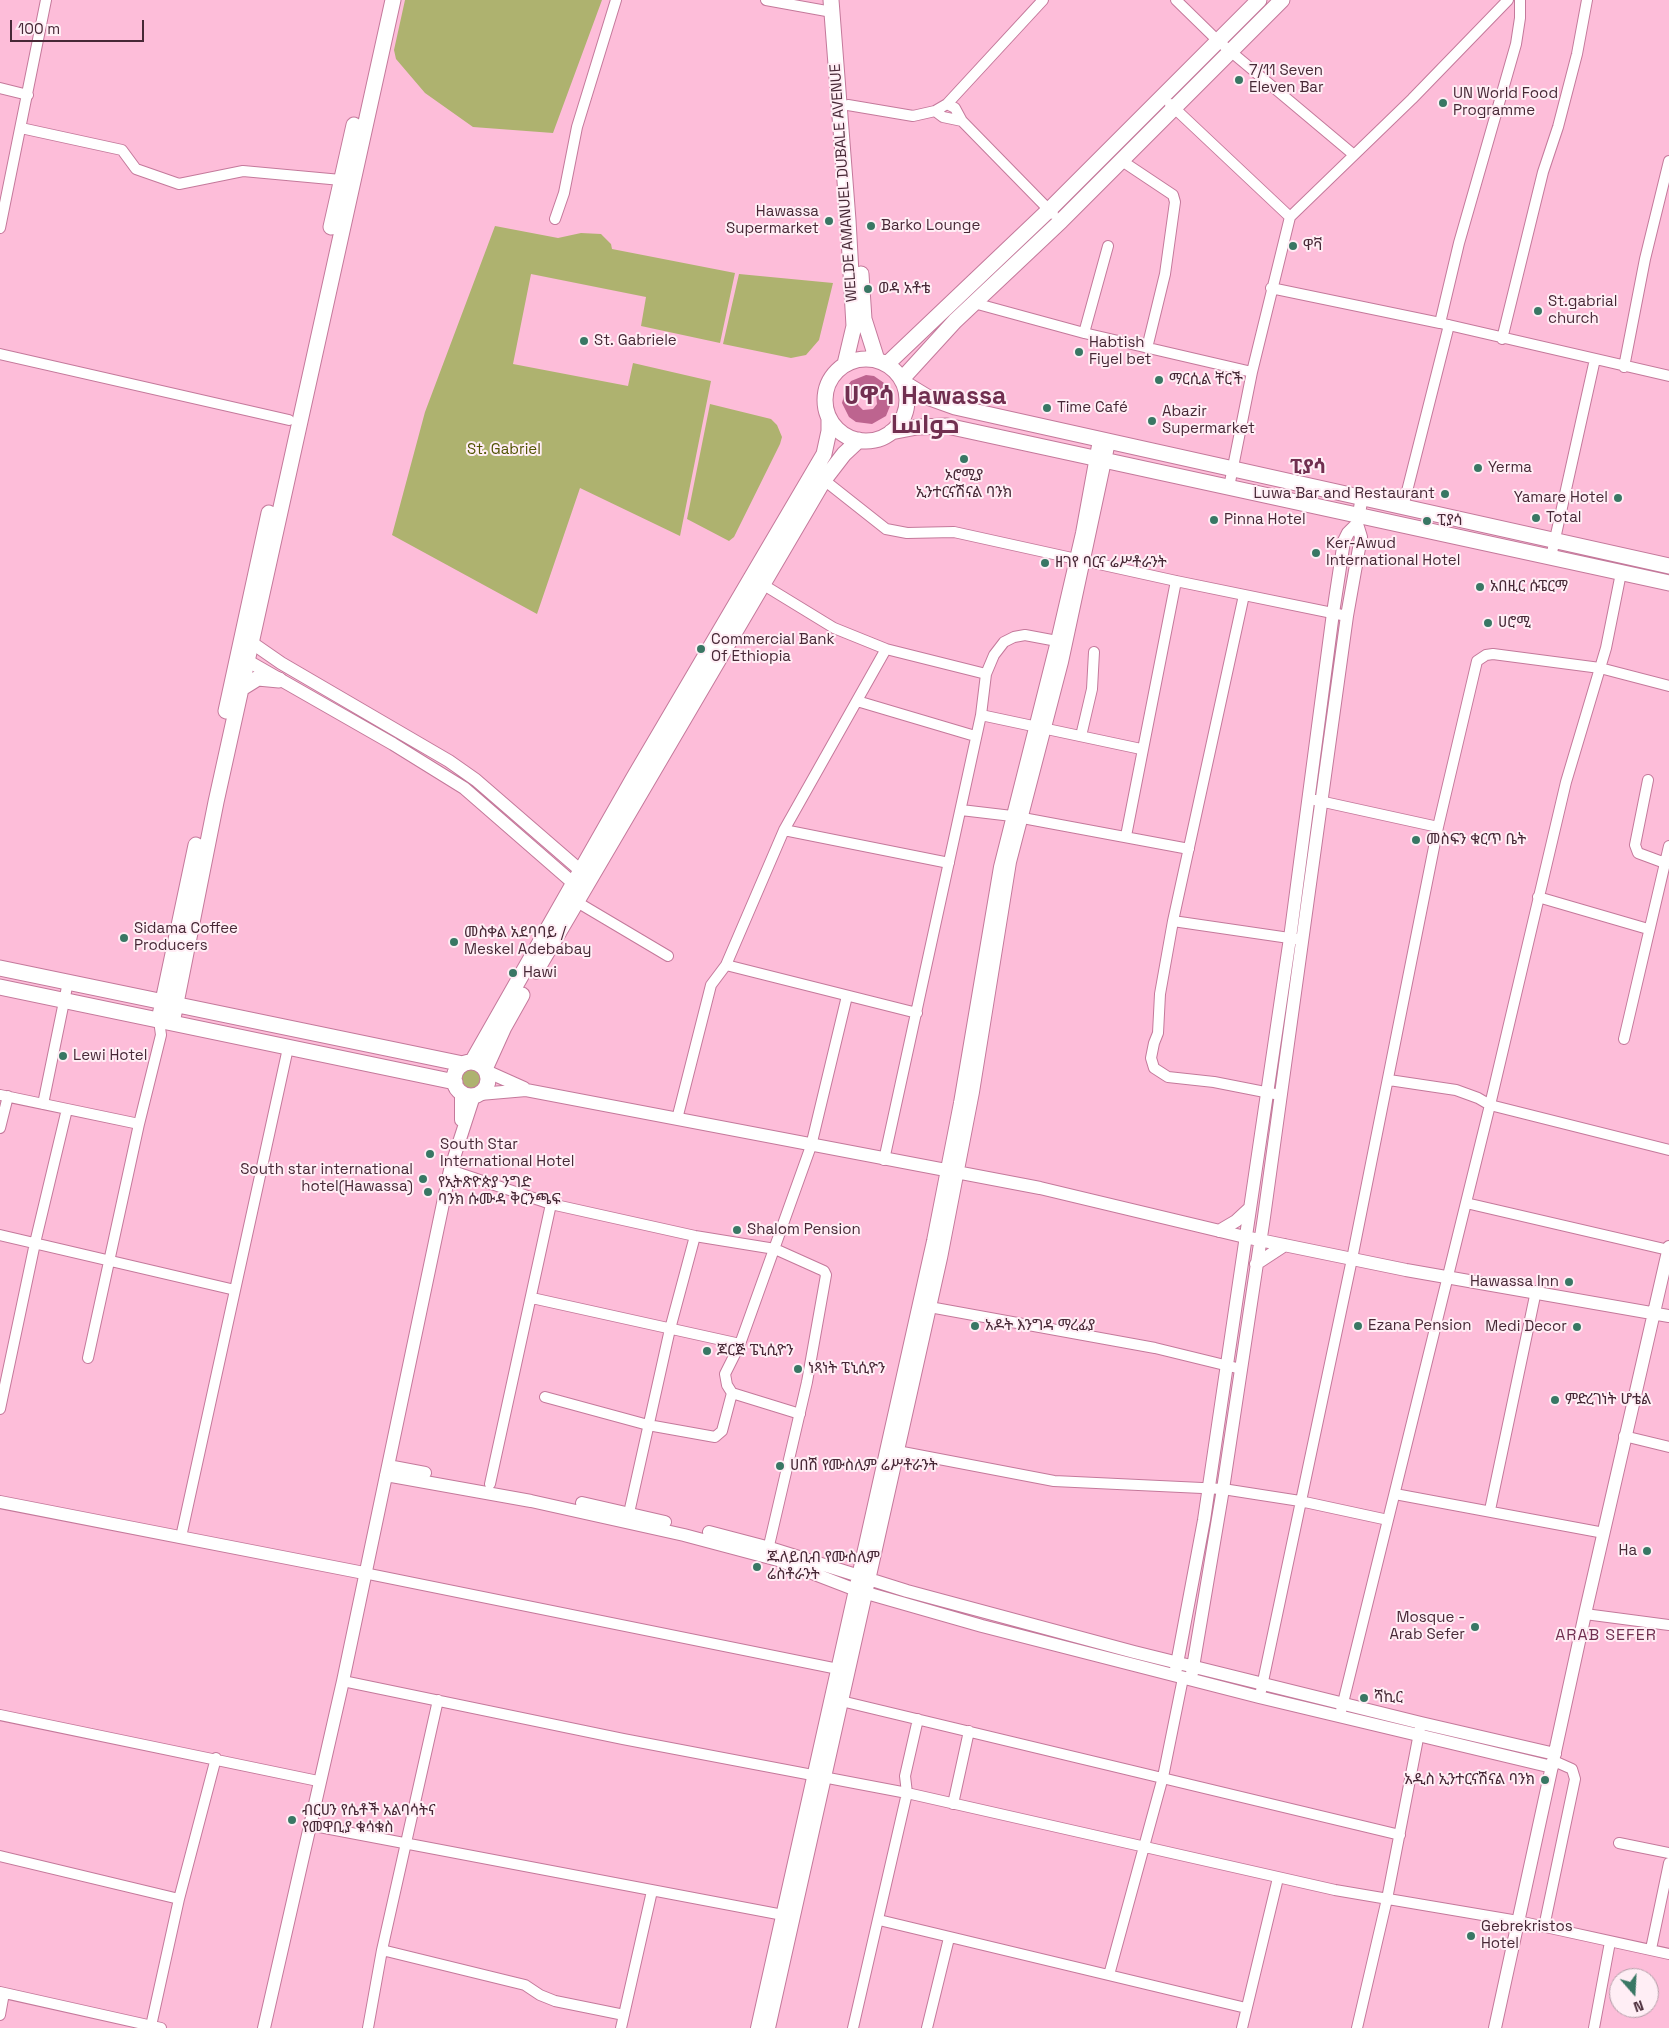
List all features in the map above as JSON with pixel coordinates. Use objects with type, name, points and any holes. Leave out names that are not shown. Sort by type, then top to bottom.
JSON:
[{"type":"main road","points":[[248,639],[289,420],[382,0]]},
{"type":"main road","points":[[169,1004],[243,658],[393,0]]},
{"type":"main road","points":[[882,362],[1049,210],[1259,0]]},
{"type":"main road","points":[[903,382],[922,357],[974,303],[1061,221],[1282,0]]},
{"type":"main road","points":[[834,4],[848,105],[864,319],[882,362],[903,382],[927,397],[955,407],[1669,566]]},
{"type":"main road","name":"WELDE AMANUEL DUBALE AVENUE","points":[[834,4],[854,326],[845,364]]},
{"type":"main road","points":[[922,357],[917,379],[921,390],[927,397]]},
{"type":"main road","points":[[467,1091],[455,1074],[476,1067],[504,1027],[581,885],[824,454],[829,431],[829,419],[825,404],[826,388],[833,374],[845,364],[861,359],[882,362]]},
{"type":"main road","points":[[891,432],[905,414],[907,398],[903,382]]},
{"type":"main road","points":[[829,419],[842,433],[859,440],[876,440],[891,432],[916,427],[947,426],[1101,458],[1358,519],[1551,557],[1669,583]]},
{"type":"main road","points":[[581,885],[824,480],[844,454],[859,440]]},
{"type":"main road","points":[[164,1026],[242,688],[243,658]]},
{"type":"main road","points":[[242,688],[258,678],[280,680]]},
{"type":"main road","points":[[0,968],[476,1067],[487,1085],[467,1091],[288,1048],[164,1026],[65,999],[0,987]]},
{"type":"street","points":[[0,228],[46,0]]},
{"type":"street","points":[[555,219],[564,194],[580,118],[616,0]]},
{"type":"street","points":[[766,0],[834,4]]},
{"type":"street","points":[[848,105],[913,116],[935,112],[947,104],[1043,0]]},
{"type":"street","points":[[1176,0],[1230,51],[1354,155]]},
{"type":"street","points":[[1229,487],[1252,372],[1271,288],[1290,217],[1412,99],[1508,0]]},
{"type":"street","points":[[1403,507],[1444,324],[1459,243],[1516,44],[1520,18],[1520,0]]},
{"type":"street","points":[[1502,339],[1543,172],[1558,127],[1577,54],[1587,0]]},
{"type":"street","points":[[0,88],[28,95]]},
{"type":"street","points":[[1162,96],[1290,217]]},
{"type":"street","points":[[947,104],[955,108],[962,121],[1061,221]]},
{"type":"street","points":[[935,112],[943,117],[962,121]]},
{"type":"street","points":[[21,128],[122,150],[136,169],[179,184],[243,171],[341,180]]},
{"type":"street","points":[[1122,160],[1173,194],[1175,202],[1165,274],[1147,348]]},
{"type":"street","points":[[1624,367],[1645,259],[1669,162]]},
{"type":"street","points":[[1084,333],[1108,246]]},
{"type":"street","points":[[1271,288],[1444,324],[1502,339],[1669,376]]},
{"type":"street","points":[[974,303],[1084,333],[1252,372]]},
{"type":"street","points":[[0,354],[289,420]]},
{"type":"street","points":[[1551,557],[1595,359]]},
{"type":"street","points":[[769,2028],[820,1775],[924,1306],[951,1172],[988,928],[1040,727],[1080,560],[1104,441]]},
{"type":"street","points":[[824,480],[886,529],[907,533],[954,532],[1176,581],[1347,616]]},
{"type":"street","points":[[1109,1975],[1163,1777],[1183,1678],[1178,1662],[1196,1573],[1267,1093],[1322,801],[1347,616],[1360,537],[1358,519],[1362,497]]},
{"type":"street","points":[[1183,1678],[1194,1666],[1264,1217],[1280,1095],[1308,799],[1332,613],[1344,541],[1358,519]]},
{"type":"street","points":[[1040,727],[1058,641],[1080,560]]},
{"type":"street","points":[[1340,1717],[1446,1276],[1490,1105],[1566,782],[1600,668],[1621,573]]},
{"type":"street","points":[[1126,836],[1141,749],[1176,581]]},
{"type":"street","points":[[762,584],[834,628],[886,650],[986,674]]},
{"type":"street","points":[[1244,595],[1173,921],[1160,994],[1158,1033],[1152,1052],[1154,1068],[1168,1077],[1214,1082],[1280,1095]]},
{"type":"street","points":[[884,1160],[981,715],[986,674],[1004,642],[1014,637],[1025,636],[1058,641]]},
{"type":"street","points":[[248,639],[282,663],[449,761],[476,780],[581,885]]},
{"type":"street","points":[[677,1119],[711,985],[726,965],[784,830],[886,650]]},
{"type":"street","points":[[1081,736],[1092,689],[1094,652]]},
{"type":"street","points":[[1259,1697],[1389,1080],[1438,827],[1477,661],[1486,655],[1493,654],[1600,668],[1669,686]]},
{"type":"street","points":[[243,658],[394,744],[464,788],[668,956]]},
{"type":"street","points":[[857,701],[975,736]]},
{"type":"street","points":[[981,715],[1141,749]]},
{"type":"street","points":[[1648,780],[1635,845],[1638,853],[1665,863]]},
{"type":"street","points":[[1308,799],[1438,827]]},
{"type":"street","points":[[961,810],[1017,817],[1189,849]]},
{"type":"street","points":[[784,830],[949,863]]},
{"type":"street","points":[[1624,1038],[1648,929],[1669,846]]},
{"type":"street","points":[[1538,897],[1648,929]]},
{"type":"street","points":[[1173,921],[1296,939]]},
{"type":"street","points":[[726,965],[917,1013]]},
{"type":"street","points":[[43,1104],[68,982]]},
{"type":"street","points":[[545,1397],[648,1424],[717,1436],[722,1431],[732,1393],[725,1379],[726,1369],[740,1344],[811,1146],[847,996]]},
{"type":"street","points":[[88,1358],[139,1124],[164,1026]]},
{"type":"street","points":[[182,1537],[288,1048]]},
{"type":"street","points":[[476,1067],[526,1090]]},
{"type":"street","points":[[1389,1080],[1456,1090],[1478,1098],[1490,1105],[1669,1150]]},
{"type":"street","points":[[264,2028],[310,1825],[318,1781],[343,1681],[364,1573],[450,1170],[462,1130],[467,1091],[526,1090],[884,1160],[1040,1188],[1223,1232],[1352,1259],[1669,1316]]},
{"type":"street","points":[[0,1128],[4,1095],[139,1124]]},
{"type":"street","points":[[0,1409],[35,1243],[67,1109]]},
{"type":"street","points":[[450,1170],[551,1204],[695,1236],[775,1249],[823,1269],[826,1275],[811,1364],[768,1552]]},
{"type":"street","points":[[1466,1203],[1669,1248],[1624,1436],[1495,2028]]},
{"type":"street","points":[[490,1484],[551,1204]]},
{"type":"street","points":[[1223,1232],[1250,1208]]},
{"type":"street","points":[[1264,1217],[1282,1244]]},
{"type":"street","points":[[1223,1232],[1234,1242],[1242,1261]]},
{"type":"street","points":[[0,1235],[235,1290]]},
{"type":"street","points":[[629,1514],[670,1329],[695,1236]]},
{"type":"street","points":[[1256,1264],[1282,1244]]},
{"type":"street","points":[[1490,1510],[1536,1291]]},
{"type":"street","points":[[532,1298],[740,1344]]},
{"type":"street","points":[[924,1306],[1155,1348],[1241,1368]]},
{"type":"street","points":[[732,1393],[800,1414]]},
{"type":"street","points":[[1624,1436],[1669,1447]]},
{"type":"street","points":[[891,1450],[1054,1482],[1223,1489],[1300,1501],[1388,1520]]},
{"type":"street","points":[[387,1471],[490,1484],[629,1514],[768,1552],[862,1585],[1034,1639],[1419,1737],[1554,1761]]},
{"type":"street","points":[[387,1471],[768,1552]]},
{"type":"street","points":[[1395,1494],[1490,1510],[1604,1533]]},
{"type":"street","points":[[0,1502],[364,1573],[838,1669]]},
{"type":"street","points":[[862,1585],[1038,1626],[1263,1685],[1344,1704],[1554,1761],[1572,1769],[1575,1779],[1544,1927]]},
{"type":"street","points":[[836,1700],[838,1669],[862,1585]]},
{"type":"street","points":[[1585,1614],[1669,1625]]},
{"type":"street","points":[[1034,1639],[1038,1626]]},
{"type":"street","points":[[343,1681],[906,1793],[1278,1878],[1518,1921],[1669,1954]]},
{"type":"street","points":[[368,2028],[382,1950],[438,1700]]},
{"type":"street","points":[[836,1700],[1400,1835]]},
{"type":"street","points":[[0,1715],[216,1758],[318,1781]]},
{"type":"street","points":[[853,2028],[906,1793],[905,1776],[918,1719]]},
{"type":"street","points":[[1357,2028],[1387,1899],[1421,1724]]},
{"type":"street","points":[[953,1804],[969,1731]]},
{"type":"street","points":[[0,2015],[2,1993],[156,2027],[179,1899],[216,1758]]},
{"type":"street","points":[[757,2028],[783,1915],[820,1775]]},
{"type":"street","points":[[310,1825],[406,1845],[783,1915]]},
{"type":"street","points":[[1619,1843],[1669,1853]]},
{"type":"street","points":[[0,1856],[179,1899]]},
{"type":"street","points":[[1650,1949],[1669,1863]]},
{"type":"street","points":[[1242,2028],[1278,1878]]},
{"type":"street","points":[[621,2028],[652,1891]]},
{"type":"street","points":[[878,1920],[1246,2008]]},
{"type":"street","points":[[927,2028],[949,1938]]},
{"type":"street","points":[[1594,2028],[1610,1942]]},
{"type":"street","points":[[382,1950],[525,1985],[540,1995],[555,2001],[624,2015]]},
{"type":"green space","points":[[405,0],[602,0],[553,133],[473,127],[425,93],[396,59],[394,50]]},
{"type":"green space","name":"St. Gabriel","points":[[495,226],[558,238],[581,233],[601,234],[611,244],[612,249],[735,273],[720,343],[641,326],[646,297],[531,274],[513,364],[628,386],[633,363],[711,381],[680,536],[580,488],[537,614],[392,535],[425,412]]},
{"type":"green space","points":[[739,274],[833,283],[819,340],[806,355],[791,358],[723,344]]},
{"type":"green space","points":[[710,404],[771,419],[777,425],[782,437],[734,537],[729,541],[687,519]]},
{"type":"green space","points":[[471,1068],[479,1071],[482,1079],[479,1087],[471,1090],[463,1087],[460,1079],[463,1071]]},
{"type":"shaded area","points":[[866,375],[874,376],[887,385],[892,401],[886,416],[872,424],[856,422],[849,417],[842,403],[846,388],[851,381]],"holes":[[[870,390],[876,394],[877,404],[873,409],[863,410],[858,405],[857,398],[863,391]]]},
{"type":"place","name":"7/11 Seven Eleven Bar","points":[[1239,80]]},
{"type":"place","name":"UN World Food Programme","points":[[1443,103]]},
{"type":"place","name":"Hawassa Supermarket","points":[[829,221]]},
{"type":"place","name":"Barko Lounge","points":[[871,226]]},
{"type":"place","name":"ዋቫ","points":[[1293,246]]},
{"type":"place","name":"ወዳ አቶቴ","points":[[868,289]]},
{"type":"place","name":"St.gabrial church","points":[[1538,311]]},
{"type":"place","name":"St. Gabriele","points":[[584,341]]},
{"type":"place","name":"Habtish Fiyel bet","points":[[1079,352]]},
{"type":"place","name":"ማርሲል ቸርች","points":[[1159,380]]},
{"type":"place","name":"Time Café","points":[[1047,408]]},
{"type":"place","name":"Abazir Supermarket","points":[[1152,421]]},
{"type":"place","name":"ኦሮሚያ ኢንተርናሽናል ባንክ","points":[[964,459]]},
{"type":"place","name":"Yerma","points":[[1478,468]]},
{"type":"place","name":"Luwa Bar and Restaurant","points":[[1445,494]]},
{"type":"place","name":"Yamare Hotel","points":[[1618,498]]},
{"type":"place","name":"Total","points":[[1536,518]]},
{"type":"place","name":"Pinna Hotel","points":[[1214,520]]},
{"type":"place","name":"ፒያሳ","points":[[1427,521]]},
{"type":"place","name":"Ker-Awud International Hotel","points":[[1316,553]]},
{"type":"place","name":"ዘገየ ባርና ሬሥቶራንት","points":[[1045,563]]},
{"type":"place","name":"አበዚር ሱፔርማ","points":[[1480,587]]},
{"type":"place","name":"ሀሮሚ","points":[[1488,623]]},
{"type":"place","name":"Commercial Bank Of Ethiopia","points":[[701,649]]},
{"type":"place","name":"መስፍን ቁርጥ ቤት","points":[[1416,840]]},
{"type":"place","name":"Sidama Coffee Producers","points":[[124,938]]},
{"type":"place","name":"መስቀል አደባባይ / Meskel Adebabay","points":[[454,942]]},
{"type":"place","name":"Hawi","points":[[513,973]]},
{"type":"place","name":"Lewi Hotel","points":[[63,1056]]},
{"type":"place","name":"South Star International Hotel","points":[[430,1154]]},
{"type":"place","name":"South star international hotel(Hawassa)","points":[[423,1179]]},
{"type":"place","name":"የኢትጽዮጵያ ንግድ ባንክ ሱሙዳ ቅርንጫፍ","points":[[428,1192]]},
{"type":"place","name":"Shalom Pension","points":[[737,1230]]},
{"type":"place","name":"Hawassa Inn","points":[[1569,1282]]},
{"type":"place","name":"አዶት እንግዳ ማረፊያ","points":[[975,1326]]},
{"type":"place","name":"Ezana Pension","points":[[1358,1326]]},
{"type":"place","name":"Medi Decor","points":[[1577,1327]]},
{"type":"place","name":"ጆርጅ ፔኒሲዮን","points":[[707,1351]]},
{"type":"place","name":"ነጻነት ፔኒሲዮን","points":[[798,1369]]},
{"type":"place","name":"ምድረገነት ሆቴል","points":[[1555,1400]]},
{"type":"place","name":"ሀበሽ የሙስሊም ሬሥቶራንት","points":[[780,1466]]},
{"type":"place","name":"Ha","points":[[1647,1551]]},
{"type":"place","name":"ጁለይቢብ የሙስሊም ሬስቶራንት","points":[[757,1567]]},
{"type":"place","name":"Mosque - Arab Sefer","points":[[1475,1627]]},
{"type":"place","name":"ሻኪር","points":[[1364,1698]]},
{"type":"place","name":"አዲስ ኢንተርናሽናል ባንክ","points":[[1545,1780]]},
{"type":"place","name":"ብርሀን የሴቶች አልባሳትና የመዋቢያ ቁሳቁስ","points":[[292,1820]]},
{"type":"place","name":"Gebrekristos Hotel","points":[[1471,1936]]},
{"type":"district","name":"ሀዋሳ Hawassa حواسا","points":[[925,412]]},
{"type":"district","name":"ፒያሳ","points":[[1308,468]]},
{"type":"district","name":"ARAB SEFER","points":[[1606,1636]]}]
